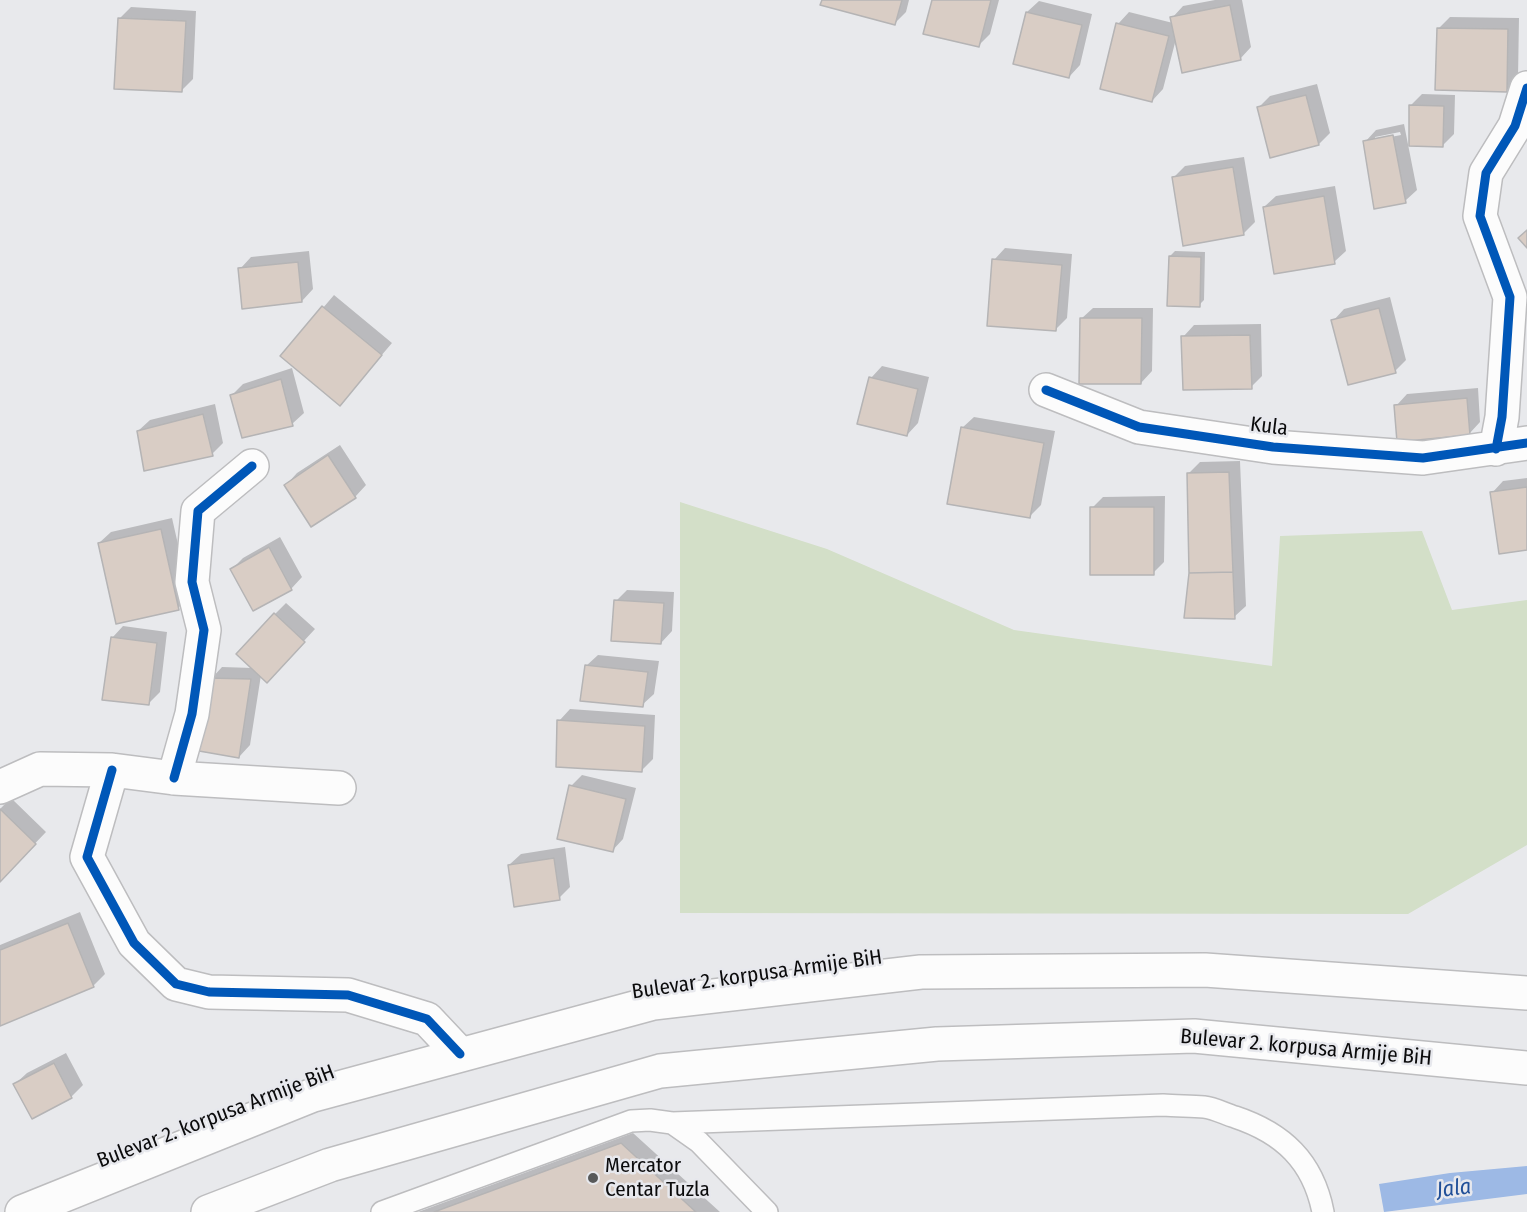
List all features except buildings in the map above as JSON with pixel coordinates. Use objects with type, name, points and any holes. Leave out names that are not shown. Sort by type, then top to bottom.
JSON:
[{"type":"main road","points":[[1496,449],[1502,417],[1510,297],[1480,216],[1486,173],[1515,126],[1527,88]]},
{"type":"main road","name":"Kula","points":[[1046,390],[1139,427],[1273,447],[1423,458],[1527,443]]},
{"type":"main road","points":[[174,778],[192,714],[204,630],[192,582],[198,511],[252,466]]},
{"type":"main road","points":[[0,787],[40,769],[112,770],[174,778],[339,788]]},
{"type":"main road","points":[[112,770],[87,857],[134,943],[176,984],[209,992],[348,995],[427,1019],[460,1054]]},
{"type":"main road","name":"Bulevar 2. korpusa Armije BiH","points":[[22,1212],[313,1095],[653,1003],[921,972],[1205,970],[1527,993]]},
{"type":"main road","name":"Bulevar 2. korpusa Armije BiH","points":[[208,1212],[330,1165],[660,1071],[937,1044],[1194,1036],[1527,1068]]},
{"type":"lane","points":[[382,1212],[631,1121],[650,1120],[672,1123],[1162,1105],[1206,1107],[1251,1122],[1279,1137],[1300,1158],[1319,1188],[1323,1212]]},
{"type":"lane","points":[[672,1123],[699,1142],[767,1212]]},
{"type":"green space","points":[[680,502],[827,549],[1014,630],[1272,666],[1280,536],[1422,531],[1452,610],[1527,600],[1527,845],[1408,914],[680,913]]},
{"type":"water","name":"Jala","points":[[1527,1166],[1527,1194],[1384,1212],[1379,1184],[1450,1173]]},
{"type":"cycle path","points":[[1496,449],[1502,417],[1510,297],[1480,216],[1486,173],[1515,126],[1527,88]]},
{"type":"cycle path","points":[[1046,390],[1139,427],[1273,447],[1423,458],[1527,443]]},
{"type":"cycle path","points":[[174,778],[192,714],[204,630],[192,582],[198,511],[252,466]]},
{"type":"cycle path","points":[[112,770],[87,857],[134,943],[176,984],[209,992],[348,995],[427,1019],[460,1054]]},
{"type":"place","name":"Mercator Centar Tuzla","points":[[593,1178]]}]
